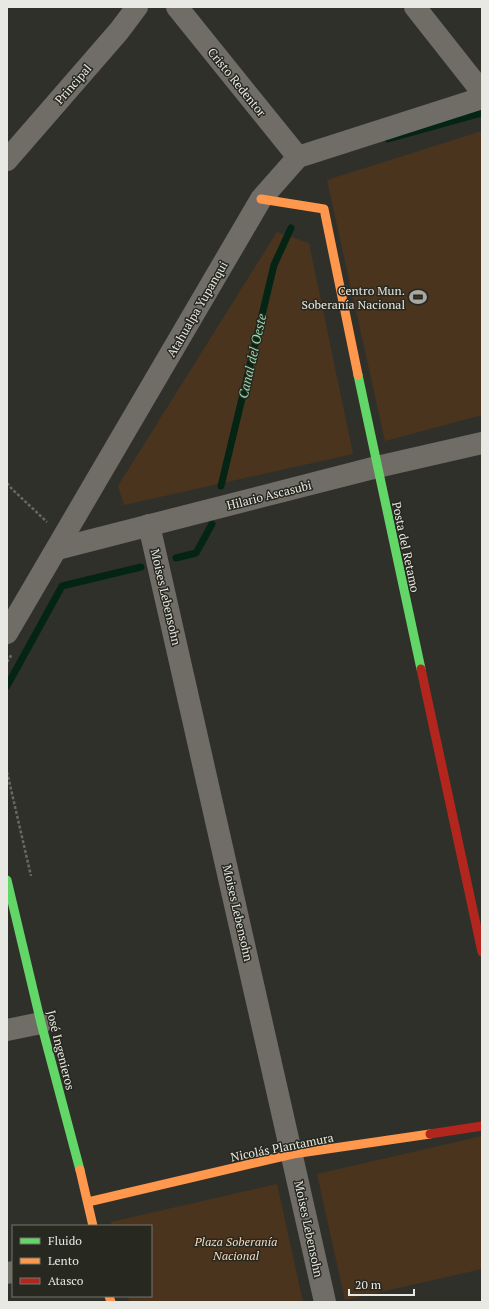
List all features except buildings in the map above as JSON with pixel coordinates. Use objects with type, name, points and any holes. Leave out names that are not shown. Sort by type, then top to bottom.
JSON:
[{"type":"street","name":"Principal","points":[[7,160],[119,31],[137,7]]},
{"type":"street","name":"Cristo Redentor","points":[[177,7],[298,157]]},
{"type":"street","points":[[415,7],[482,92]]},
{"type":"street","points":[[298,157],[482,98]]},
{"type":"street","name":"Atahualpa Yupanqui","points":[[7,634],[261,199],[298,157]]},
{"type":"street","name":"Posta del Retamo","points":[[261,199],[324,209],[377,467],[482,952]]},
{"type":"street","name":"Hilario Ascasubi","points":[[60,543],[149,525],[377,467],[482,443]]},
{"type":"street","name":"Moises Lebensohn","points":[[149,525],[325,1302]]},
{"type":"street","name":"José Ingenieros","points":[[7,880],[41,1023],[93,1225]]},
{"type":"street","points":[[7,1030],[41,1023]]},
{"type":"street","name":"Nicolás Plantamura","points":[[88,1202],[292,1154],[482,1126]]},
{"type":"path","points":[[7,483],[60,543]]},
{"type":"green space","name":"Centro Mun. Soberanía Nacional","points":[[482,131],[482,415],[385,441],[327,180]]},
{"type":"green space","points":[[277,232],[309,243],[353,454],[124,505],[118,486]]},
{"type":"green space","points":[[482,1136],[482,1269],[345,1300],[317,1174]]},
{"type":"green space","name":"Plaza Soberanía Nacional","points":[[277,1184],[303,1302],[129,1302],[128,1297],[152,1297],[152,1225],[112,1225],[111,1222]]},
{"type":"waterway","name":"Canal del Oeste","points":[[388,139],[482,113]]},
{"type":"waterway","name":"Canal del Oeste","points":[[221,486],[274,265],[291,228]]},
{"type":"waterway","points":[[176,558],[196,553],[212,524]]},
{"type":"waterway","points":[[7,686],[62,586],[141,567]]},
{"type":"traffic: fast","points":[[358,375],[421,669]]},
{"type":"traffic: fast","points":[[7,880],[41,1023],[80,1170]]},
{"type":"traffic: slow","points":[[261,199],[324,209],[358,375]]},
{"type":"traffic: slow","points":[[88,1202],[293,1154],[430,1134]]},
{"type":"traffic: slow","points":[[80,1170],[93,1225]]},
{"type":"traffic: slow","points":[[109,1297],[111,1302]]},
{"type":"traffic: jam","points":[[421,669],[482,952]]},
{"type":"traffic: jam","points":[[430,1134],[482,1126]]},
{"type":"place","name":"Centro Mun. Soberanía Nacional","points":[[418,297]]}]
